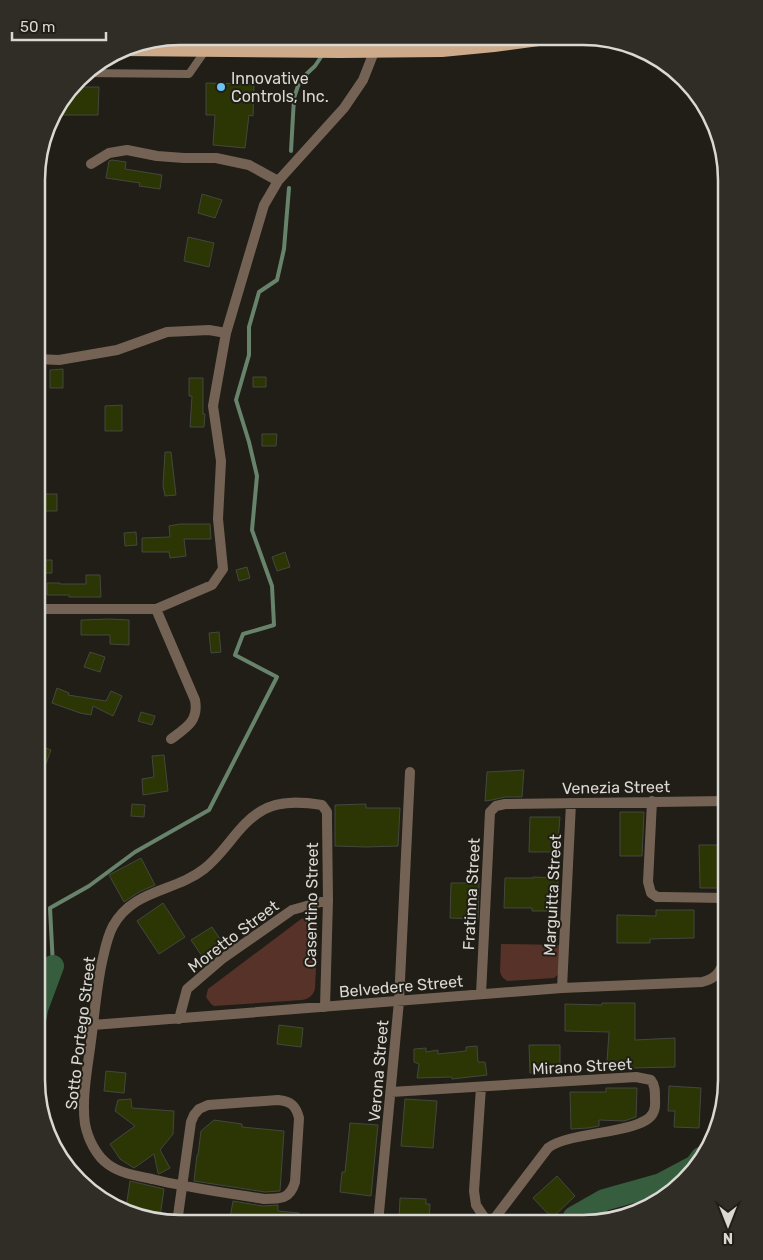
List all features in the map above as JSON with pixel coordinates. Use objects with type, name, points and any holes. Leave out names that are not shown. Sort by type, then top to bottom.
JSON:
[{"type":"main road","points":[[143,50],[442,51],[500,45]]},
{"type":"street","points":[[45,609],[156,609],[212,585],[223,569],[218,519],[221,460],[213,406],[226,333],[264,205],[278,181],[344,108],[363,80],[374,52]]},
{"type":"street","points":[[91,164],[109,153],[127,150],[158,156],[216,158],[249,165],[278,181]]},
{"type":"street","points":[[45,359],[59,360],[117,350],[167,332],[209,330],[226,333]]},
{"type":"street","points":[[156,609],[197,708],[194,717],[187,727],[171,739]]},
{"type":"street","name":"Verona Street","points":[[379,1215],[399,1001],[410,772]]},
{"type":"street","points":[[652,801],[648,882],[650,893],[657,897],[718,898]]},
{"type":"street","name":"Venezia Street","points":[[505,804],[718,801]]},
{"type":"street","name":"Sotto Portego Street","points":[[182,1186],[124,1173],[109,1165],[98,1155],[89,1139],[85,1122],[85,1092],[99,977],[106,941],[113,925],[125,909],[140,899],[203,870],[214,861],[250,820],[262,810],[276,804],[312,803],[322,805]]},
{"type":"street","name":"Marguitta Street","points":[[562,988],[571,803]]},
{"type":"street","name":"Fratinna Street","points":[[482,994],[490,812],[496,806],[505,804]]},
{"type":"street","name":"Casentino Street","points":[[322,805],[327,812],[328,900],[325,1007]]},
{"type":"street","name":"Moretto Street","points":[[179,1018],[187,989],[222,959],[292,910],[328,900]]},
{"type":"street","name":"Belvedere Street","points":[[93,1024],[562,988],[702,982],[711,980],[718,974]]},
{"type":"street","name":"Mirano Street","points":[[391,1092],[636,1077],[651,1080],[655,1084],[655,1107],[654,1113],[650,1118],[636,1125],[552,1144],[496,1215]]},
{"type":"street","points":[[481,1087],[474,1191],[476,1205],[482,1215]]},
{"type":"street","points":[[178,1215],[182,1186],[191,1122],[199,1109],[219,1103],[278,1100],[286,1101],[297,1110],[295,1182],[292,1191],[286,1196],[276,1199],[264,1199],[182,1186]]},
{"type":"lane","points":[[98,73],[189,74],[205,51]]},
{"type":"shaded area","points":[[304,918],[313,920],[318,926],[315,988],[311,996],[302,1000],[214,1006],[211,1004],[206,997],[208,989]]},
{"type":"shaded area","points":[[501,944],[562,945],[559,974],[554,978],[506,980],[502,977],[500,971]]},
{"type":"building","points":[[206,83],[254,84],[253,116],[249,115],[245,148],[213,145],[215,115],[206,115]]},
{"type":"building","points":[[82,87],[99,87],[98,115],[62,115]]},
{"type":"building","points":[[109,161],[126,162],[125,169],[162,175],[160,189],[139,186],[140,183],[106,178]]},
{"type":"building","points":[[202,194],[222,200],[215,218],[198,213]]},
{"type":"building","points":[[188,237],[214,243],[209,267],[184,261]]},
{"type":"building","points":[[63,369],[63,388],[50,388],[50,370]]},
{"type":"building","points":[[253,377],[266,377],[266,387],[253,387]]},
{"type":"building","points":[[189,378],[203,378],[204,427],[190,427],[192,396],[189,396]]},
{"type":"building","points":[[122,405],[122,431],[105,431],[105,406]]},
{"type":"building","points":[[262,434],[277,434],[276,446],[262,446]]},
{"type":"building","points":[[165,452],[171,452],[176,495],[165,496],[163,486]]},
{"type":"building","points":[[45,494],[57,494],[57,511],[45,511]]},
{"type":"building","points":[[210,524],[211,539],[184,539],[186,556],[170,558],[169,552],[142,552],[142,538],[170,537],[169,526]]},
{"type":"building","points":[[136,532],[137,545],[125,546],[124,533]]},
{"type":"building","points":[[285,552],[290,567],[277,571],[272,557]]},
{"type":"building","points":[[45,560],[52,560],[52,573],[45,573]]},
{"type":"building","points":[[247,567],[250,578],[239,581],[236,570]]},
{"type":"building","points":[[86,575],[100,575],[101,597],[47,595],[47,583],[86,584]]},
{"type":"building","points":[[81,620],[129,620],[129,645],[110,644],[110,635],[81,635]]},
{"type":"building","points":[[219,632],[221,652],[211,653],[209,633]]},
{"type":"building","points":[[90,652],[105,657],[100,672],[84,667]]},
{"type":"building","points":[[57,688],[69,693],[68,695],[106,701],[111,691],[122,696],[113,716],[93,706],[91,715],[52,703]]},
{"type":"building","points":[[141,712],[155,716],[152,725],[138,721]]},
{"type":"building","points":[[45,748],[51,750],[45,766]]},
{"type":"building","points":[[164,755],[168,791],[143,795],[142,779],[154,777],[152,756]]},
{"type":"building","points":[[524,770],[522,797],[505,797],[485,801],[487,772]]},
{"type":"building","points":[[132,804],[145,805],[144,817],[131,816]]},
{"type":"building","points":[[366,804],[366,808],[400,808],[398,846],[335,846],[335,805]]},
{"type":"building","points":[[620,812],[644,812],[642,856],[620,856]]},
{"type":"building","points":[[530,817],[560,817],[557,852],[529,852]]},
{"type":"building","points":[[699,845],[718,845],[718,888],[700,888]]},
{"type":"building","points":[[141,858],[155,885],[139,892],[124,902],[109,875]]},
{"type":"building","points":[[505,878],[558,878],[557,911],[532,911],[532,908],[504,908]]},
{"type":"building","points":[[451,883],[479,883],[478,919],[450,918]]},
{"type":"building","points":[[163,903],[185,937],[159,954],[137,921]]},
{"type":"building","points":[[656,910],[694,910],[694,938],[650,939],[650,943],[617,943],[617,915],[656,916]]},
{"type":"building","points":[[212,927],[226,948],[206,962],[191,940]]},
{"type":"building","points":[[602,1003],[635,1003],[635,1040],[675,1038],[675,1067],[616,1068],[616,1062],[607,1062],[609,1032],[565,1031],[565,1004],[602,1005]]},
{"type":"building","points":[[279,1025],[303,1028],[301,1047],[277,1044]]},
{"type":"building","points":[[529,1045],[560,1045],[560,1073],[530,1073]]},
{"type":"building","points":[[477,1046],[478,1062],[485,1062],[487,1075],[452,1079],[452,1077],[417,1078],[419,1064],[414,1062],[414,1049],[426,1048],[426,1052],[438,1050],[438,1054],[466,1051],[466,1047]]},
{"type":"building","points":[[106,1071],[126,1073],[124,1093],[104,1091]]},
{"type":"building","points":[[669,1086],[701,1088],[699,1128],[674,1127],[675,1111],[668,1111]]},
{"type":"building","points":[[606,1088],[637,1088],[636,1117],[624,1121],[599,1120],[599,1126],[571,1129],[570,1092],[606,1092]]},
{"type":"building","points":[[131,1099],[132,1108],[174,1111],[173,1134],[160,1150],[170,1168],[159,1174],[154,1154],[134,1168],[120,1159],[110,1144],[135,1126],[115,1111],[118,1100]]},
{"type":"building","points":[[405,1099],[437,1101],[433,1148],[401,1146]]},
{"type":"building","points":[[214,1120],[242,1124],[242,1127],[284,1131],[280,1191],[265,1192],[194,1181],[201,1131]]},
{"type":"building","points":[[350,1123],[378,1125],[371,1196],[340,1192],[342,1172],[345,1172]]},
{"type":"building","points":[[557,1176],[575,1196],[555,1215],[549,1215],[533,1198]]},
{"type":"building","points":[[130,1181],[164,1189],[160,1214],[127,1204]]},
{"type":"building","points":[[400,1198],[426,1199],[426,1204],[430,1204],[429,1215],[399,1215]]},
{"type":"building","points":[[233,1201],[263,1206],[278,1205],[278,1211],[299,1213],[299,1215],[230,1215]]},
{"type":"waterway","points":[[291,151],[294,98],[300,80],[315,66],[323,54]]},
{"type":"waterway","points":[[53,966],[50,908],[89,886],[135,852],[209,810],[277,677],[235,655],[243,634],[274,625],[272,586],[252,530],[257,476],[236,400],[249,355],[249,327],[259,292],[277,280],[284,249],[289,188]]},
{"type":"waterway","points":[[45,988],[53,966]]},
{"type":"waterway","points":[[578,1215],[604,1200],[661,1184],[681,1173]]},
{"type":"place","name":"Innovative Controls, Inc.","points":[[221,87]]}]
